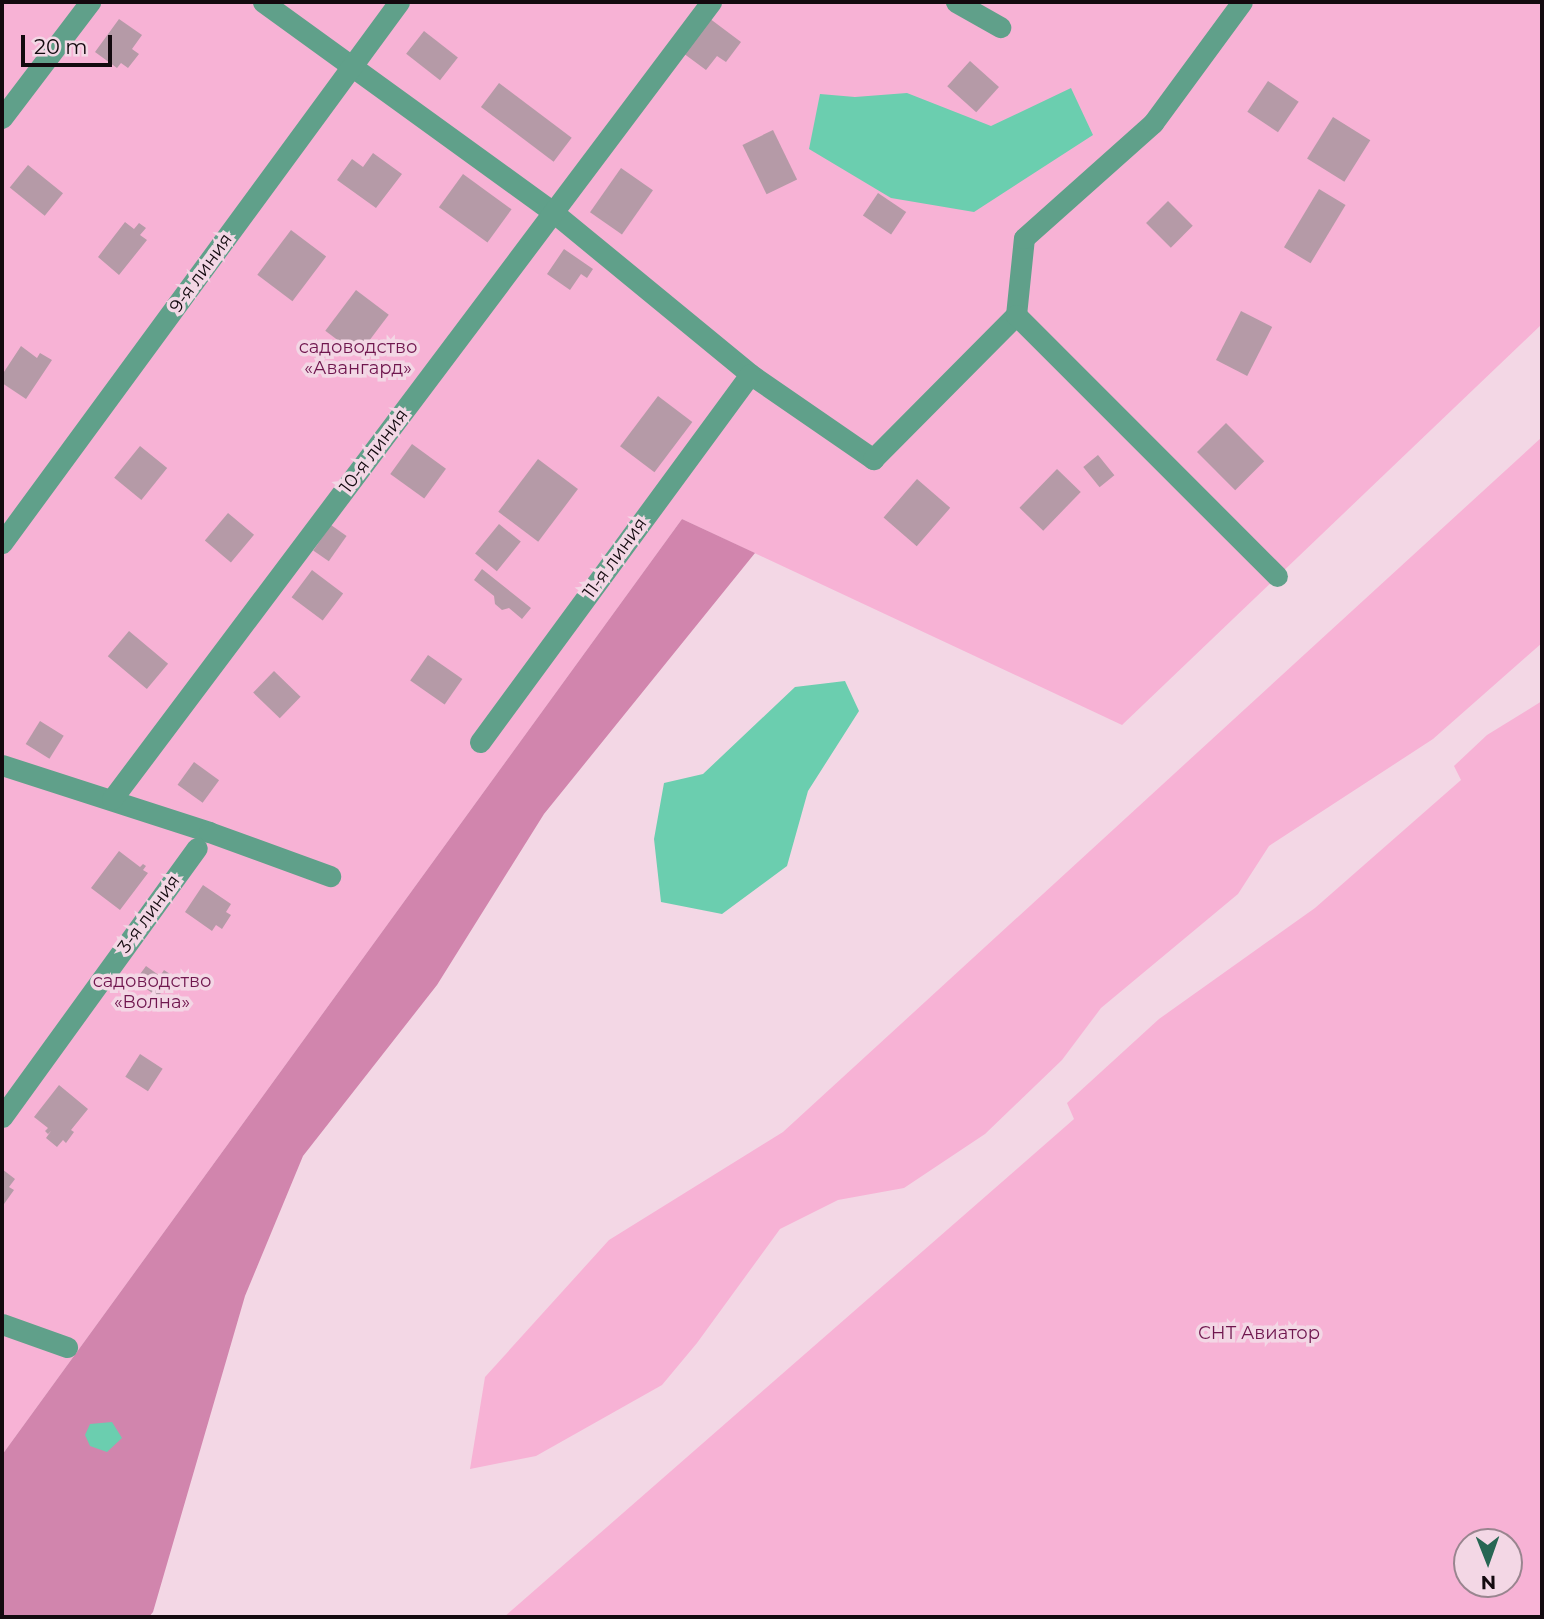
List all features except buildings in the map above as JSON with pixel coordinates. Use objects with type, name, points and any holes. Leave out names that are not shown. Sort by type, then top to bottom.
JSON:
[{"type":"street","points":[[2,118],[90,2]]},
{"type":"street","points":[[263,2],[553,212],[750,374],[873,459],[1016,316],[1024,238],[1153,123],[1242,2]]},
{"type":"street","name":"9-я линия","points":[[2,543],[399,2]]},
{"type":"street","name":"10-я линия","points":[[112,799],[711,2]]},
{"type":"street","points":[[956,2],[1000,27]]},
{"type":"street","points":[[1016,316],[1277,576]]},
{"type":"street","name":"11-я линия","points":[[480,742],[750,374]]},
{"type":"street","points":[[2,765],[112,799],[330,876]]},
{"type":"street","name":"3-я линия","points":[[2,1117],[197,848]]},
{"type":"street","points":[[2,1324],[67,1347]]},
{"type":"green space","points":[[2,2],[1542,2],[1542,324],[1122,725],[682,519],[2,1455]]},
{"type":"green space","points":[[1542,437],[1542,643],[1433,739],[1269,846],[1238,894],[1101,1008],[1062,1060],[985,1134],[904,1188],[838,1200],[780,1229],[697,1343],[662,1385],[536,1456],[470,1469],[485,1377],[609,1240],[783,1132]]},
{"type":"green space","name":"СНТ Авиатор","points":[[1542,701],[1542,1617],[504,1617],[1074,1119],[1067,1103],[1159,1019],[1315,908],[1461,780],[1454,766],[1487,735]]},
{"type":"shaded area","points":[[1071,88],[1093,135],[974,212],[891,198],[809,149],[820,94],[855,97],[907,93],[991,126]]},
{"type":"shaded area","points":[[682,519],[755,553],[544,814],[437,985],[303,1156],[245,1296],[153,1612],[149,1617],[2,1617],[2,1455]]},
{"type":"shaded area","points":[[845,681],[859,711],[808,791],[787,866],[722,914],[661,902],[654,839],[664,783],[703,774],[795,687]]},
{"type":"shaded area","points":[[112,1422],[122,1438],[107,1452],[90,1446],[85,1435],[90,1424]]},
{"type":"park label","name":"садоводство «Авангард»","points":[[358,358]]},
{"type":"park label","name":"садоводство «Волна»","points":[[152,992]]}]
